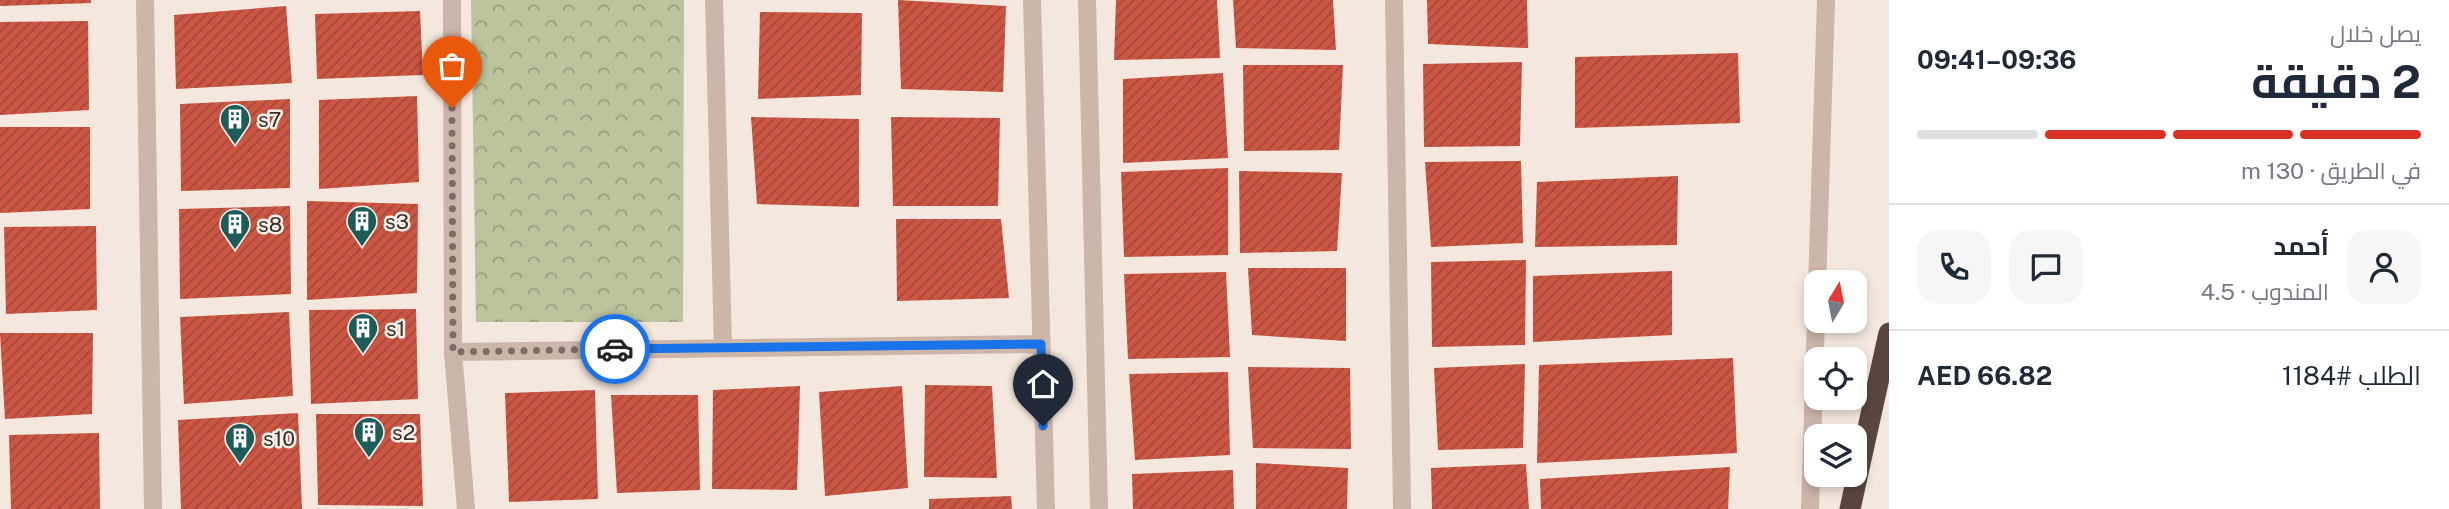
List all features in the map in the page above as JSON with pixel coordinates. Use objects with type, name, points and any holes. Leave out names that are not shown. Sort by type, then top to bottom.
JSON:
[{"type":"highway","points":[[1850,509],[1889,333]]},
{"type":"street","points":[[145,0],[153,509]]},
{"type":"street","points":[[452,0],[453,352],[466,509]]},
{"type":"street","points":[[714,0],[723,347]]},
{"type":"street","points":[[1032,0],[1045,509]]},
{"type":"street","points":[[1087,0],[1099,509]]},
{"type":"street","points":[[1394,0],[1402,509]]},
{"type":"street","points":[[1810,509],[1826,0]]},
{"type":"street","points":[[453,352],[1041,344]]},
{"type":"green space","points":[[471,0],[684,0],[683,322],[476,322]]},
{"type":"building","points":[[0,0],[91,0],[91,3],[0,6]]},
{"type":"building","points":[[898,0],[1006,6],[1003,92],[901,89]]},
{"type":"building","points":[[1116,0],[1217,0],[1220,58],[1114,60]]},
{"type":"building","points":[[1233,0],[1333,0],[1336,50],[1236,48]]},
{"type":"building","points":[[1427,0],[1527,0],[1528,48],[1428,44]]},
{"type":"building","points":[[286,6],[292,83],[176,89],[174,15]]},
{"type":"building","points":[[420,11],[423,75],[317,79],[315,14]]},
{"type":"building","points":[[760,12],[862,13],[861,95],[758,99]]},
{"type":"building","points":[[88,21],[89,110],[0,115],[0,22]]},
{"type":"building","points":[[1738,53],[1740,123],[1575,128],[1575,57]]},
{"type":"building","points":[[1522,62],[1520,146],[1424,147],[1423,64]]},
{"type":"building","points":[[1243,65],[1343,65],[1339,150],[1244,151]]},
{"type":"building","points":[[1223,73],[1228,158],[1123,163],[1123,79]]},
{"type":"building","points":[[417,96],[419,182],[319,189],[319,100]]},
{"type":"building","name":"s7","points":[[290,99],[290,188],[181,191],[180,104]]},
{"type":"building","points":[[751,117],[859,119],[859,207],[757,204]]},
{"type":"building","points":[[891,117],[1000,118],[998,206],[893,206]]},
{"type":"building","points":[[0,127],[90,127],[90,209],[0,213]]},
{"type":"building","points":[[1521,161],[1523,243],[1431,247],[1425,162]]},
{"type":"building","points":[[1228,168],[1228,255],[1124,257],[1121,172]]},
{"type":"building","points":[[1239,171],[1342,173],[1337,251],[1240,253]]},
{"type":"building","points":[[1678,176],[1677,245],[1535,247],[1537,182]]},
{"type":"building","name":"s3","points":[[307,201],[418,204],[417,293],[307,300]]},
{"type":"building","name":"s8","points":[[290,206],[291,294],[180,299],[179,209]]},
{"type":"building","points":[[896,219],[1001,219],[1009,298],[897,301]]},
{"type":"building","points":[[96,226],[97,310],[6,314],[4,227]]},
{"type":"building","points":[[1526,260],[1525,345],[1432,347],[1431,262]]},
{"type":"building","points":[[1248,268],[1346,268],[1346,341],[1252,335]]},
{"type":"building","points":[[1672,271],[1672,335],[1533,342],[1533,276]]},
{"type":"building","points":[[1226,272],[1230,357],[1128,359],[1124,274]]},
{"type":"building","name":"s1","points":[[416,309],[418,399],[311,404],[309,310]]},
{"type":"building","points":[[289,312],[293,396],[184,404],[180,317]]},
{"type":"building","points":[[0,333],[93,333],[92,414],[5,419]]},
{"type":"building","points":[[1733,358],[1737,453],[1537,463],[1539,365]]},
{"type":"building","points":[[1525,364],[1523,448],[1438,450],[1434,368]]},
{"type":"building","points":[[1248,367],[1350,368],[1351,449],[1253,448]]},
{"type":"building","points":[[1228,372],[1230,455],[1135,460],[1129,374]]},
{"type":"building","points":[[925,385],[992,386],[997,478],[924,477]]},
{"type":"building","points":[[800,386],[797,490],[712,489],[713,390]]},
{"type":"building","points":[[902,386],[908,488],[825,496],[819,392]]},
{"type":"building","points":[[595,390],[598,499],[509,502],[505,393]]},
{"type":"building","points":[[611,395],[698,395],[700,490],[617,493]]},
{"type":"building","name":"s10","points":[[298,413],[302,509],[181,509],[178,420]]},
{"type":"building","name":"s2","points":[[316,414],[420,414],[423,506],[318,505]]},
{"type":"building","points":[[99,433],[100,509],[11,509],[9,435]]},
{"type":"building","points":[[1256,463],[1348,468],[1347,509],[1256,509]]},
{"type":"building","points":[[1526,464],[1529,509],[1432,509],[1431,468]]},
{"type":"building","points":[[1730,467],[1728,509],[1541,509],[1540,479]]},
{"type":"building","points":[[1233,470],[1234,509],[1133,509],[1132,474]]},
{"type":"building","points":[[1011,496],[1012,509],[929,509],[929,499]]},
{"type":"way so far","points":[[452,108],[453,352],[615,349]]},
{"type":"place","name":"s7","points":[[235,146]]},
{"type":"place","name":"s3","points":[[362,248]]},
{"type":"place","name":"s8","points":[[235,251]]},
{"type":"place","name":"s1","points":[[363,355]]},
{"type":"place","name":"s2","points":[[369,459]]},
{"type":"place","name":"s10","points":[[240,465]]},
{"type":"route","points":[[615,349],[1041,344],[1043,426]]}]
